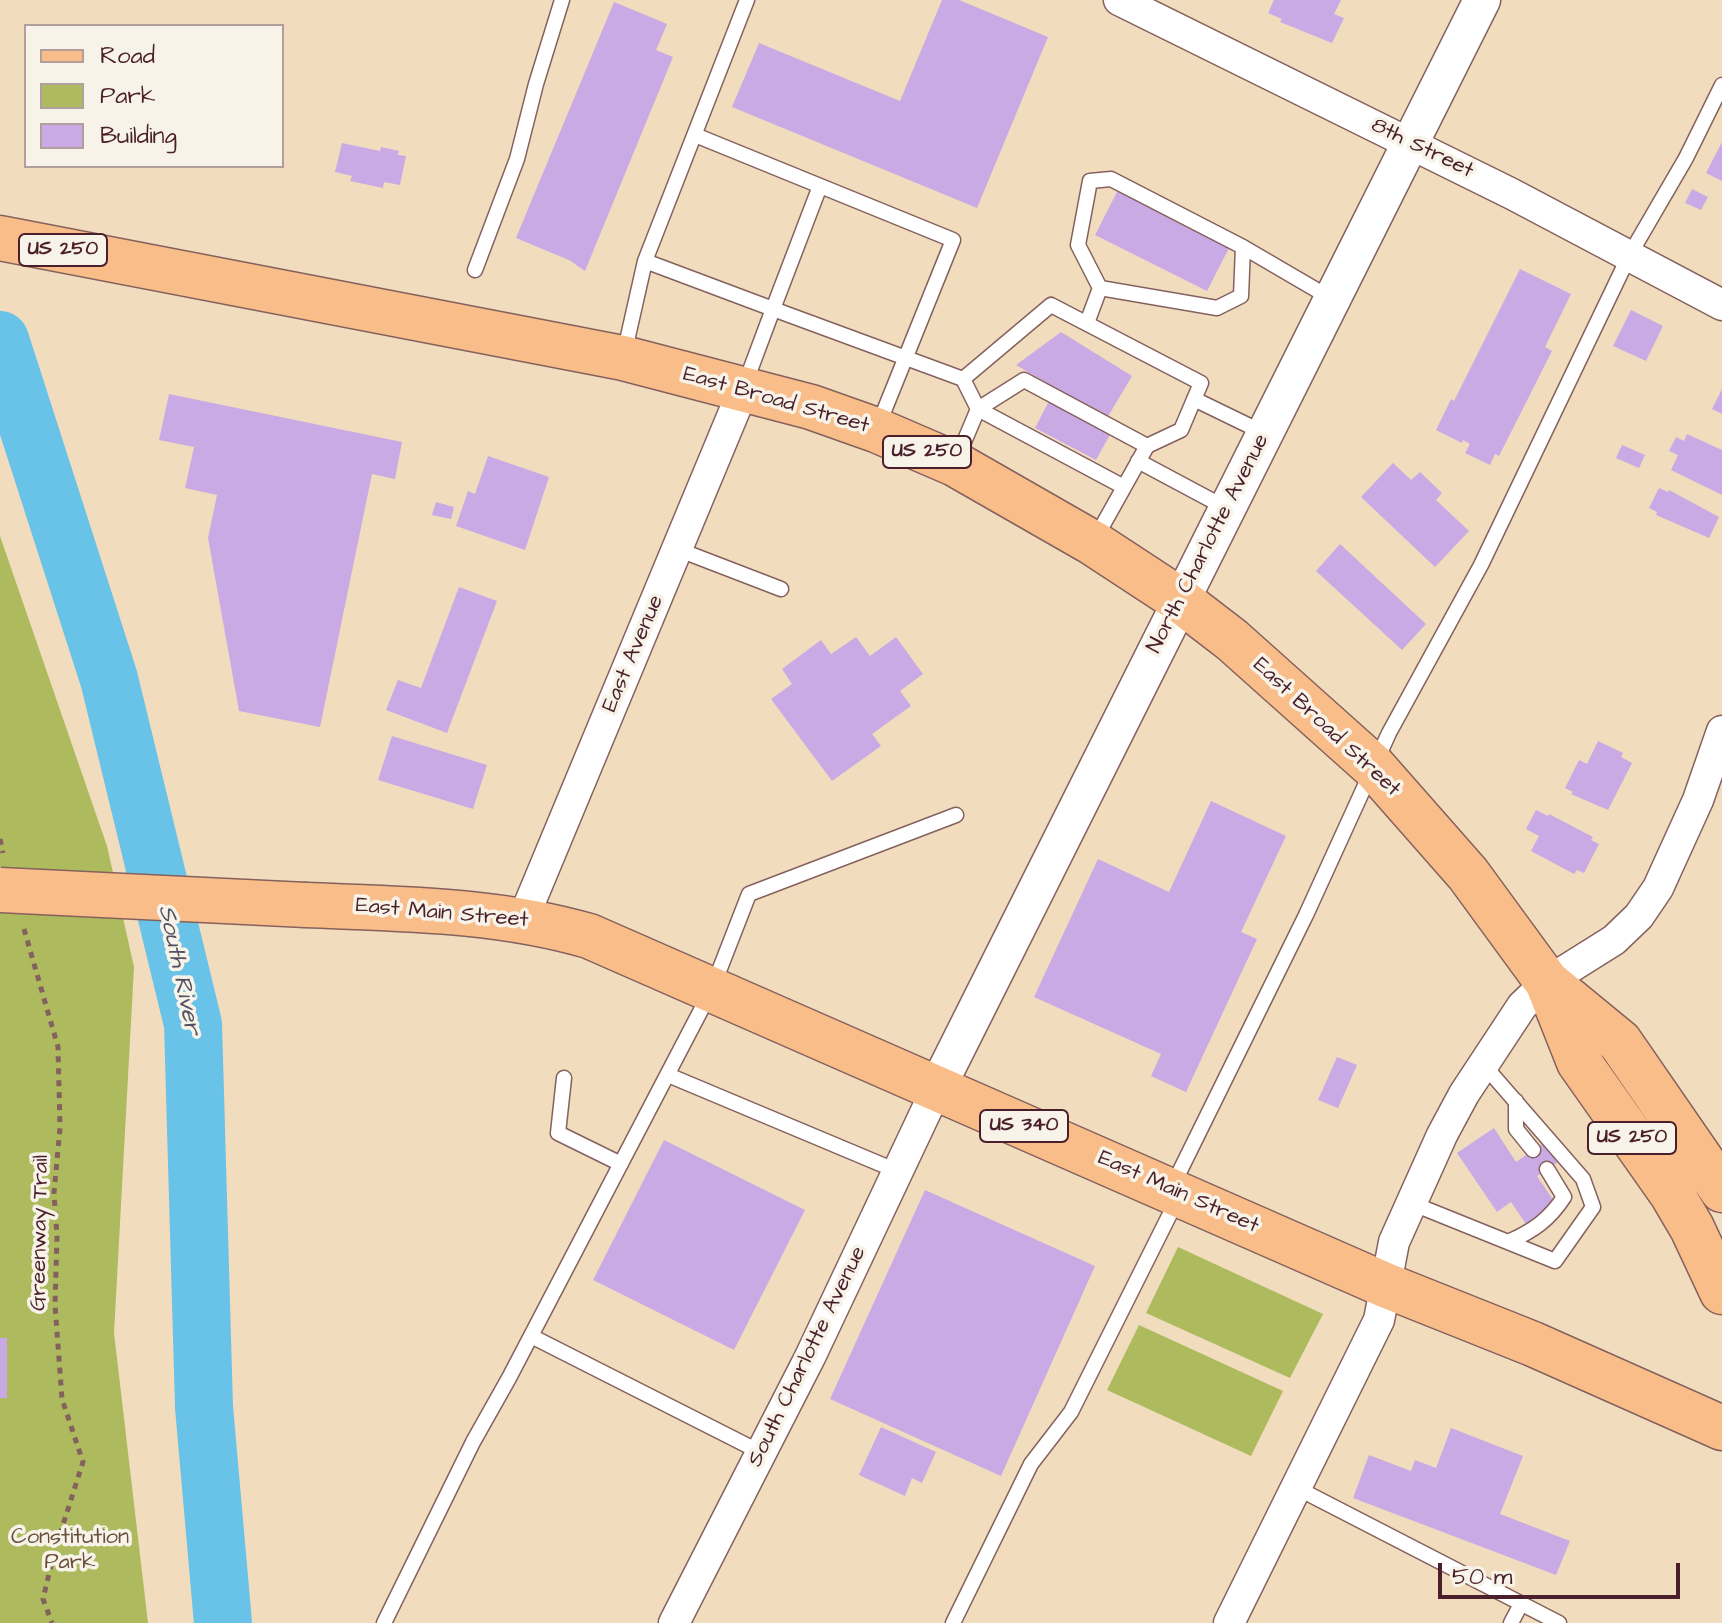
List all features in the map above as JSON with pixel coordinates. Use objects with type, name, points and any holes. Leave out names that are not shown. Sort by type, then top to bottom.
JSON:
[{"type":"main road","name":"East Broad Street","points":[[0,238],[623,358],[744,388],[876,430],[955,464],[1093,543],[1180,600],[1232,640],[1373,766],[1468,874],[1547,982],[1579,1062],[1672,1194],[1722,1292]]},
{"type":"main road","name":"East Main Street","points":[[9,889],[474,913],[523,919],[589,936],[1385,1285],[1533,1344],[1722,1428]]},
{"type":"main road","name":"East Broad Street","points":[[1547,982],[1620,1042],[1722,1190]]},
{"type":"street","name":"8th Street","points":[[1119,0],[1411,143],[1722,305]]},
{"type":"street","name":"North Charlotte Avenue","points":[[937,1088],[1482,0]]},
{"type":"street","name":"East Avenue","points":[[523,919],[744,388]]},
{"type":"street","points":[[1229,1623],[1379,1320],[1394,1242],[1442,1135],[1483,1064],[1522,1006],[1547,982],[1614,940],[1639,916],[1664,875],[1698,800],[1722,731]]},
{"type":"street","name":"South Charlotte Avenue","points":[[674,1623],[810,1357],[937,1088]]},
{"type":"lane","points":[[475,270],[517,159],[562,0]]},
{"type":"lane","points":[[623,358],[645,261],[747,0]]},
{"type":"lane","points":[[953,1623],[1031,1464],[1071,1412],[1187,1161],[1306,915],[1373,766],[1481,565],[1629,256],[1686,158],[1722,85]]},
{"type":"lane","points":[[695,135],[953,240],[876,430]]},
{"type":"lane","points":[[1087,323],[1100,288],[1078,245],[1090,181],[1111,179],[1243,247],[1332,299]]},
{"type":"lane","points":[[744,388],[820,186]]},
{"type":"lane","points":[[1100,288],[1217,308],[1241,296],[1243,247]]},
{"type":"lane","points":[[645,261],[963,379],[978,409],[1124,487]]},
{"type":"lane","points":[[963,379],[1051,305],[1201,383],[1181,430],[1147,446],[1093,543]]},
{"type":"lane","points":[[955,464],[978,409],[1024,380],[1147,446]]},
{"type":"lane","points":[[1194,399],[1264,433]]},
{"type":"lane","points":[[1138,461],[1226,508]]},
{"type":"lane","points":[[677,549],[781,589]]},
{"type":"lane","points":[[384,1623],[473,1442],[712,989],[749,894],[956,815]]},
{"type":"lane","points":[[1411,1203],[1555,1261],[1593,1207],[1583,1179],[1483,1064]]},
{"type":"lane","points":[[668,1075],[897,1171]]},
{"type":"lane","points":[[564,1078],[558,1133],[621,1164]]},
{"type":"lane","points":[[1516,1101],[1516,1129],[1533,1150]]},
{"type":"lane","points":[[1508,1242],[1533,1231],[1555,1212],[1564,1197],[1547,1169]]},
{"type":"lane","points":[[531,1336],[762,1453]]},
{"type":"lane","points":[[1297,1488],[1559,1623]]},
{"type":"lane","points":[[1511,1623],[1521,1604]]},
{"type":"path","name":"Greenway Trail","points":[[0,839],[9,889],[58,1047],[60,1128],[54,1193],[57,1236],[55,1305],[62,1399],[83,1462],[43,1599],[52,1623]]},
{"type":"green space","name":"Constitution Park","points":[[0,536],[107,846],[134,967],[114,1333],[148,1623],[0,1623]]},
{"type":"green space","points":[[1178,1247],[1323,1314],[1290,1378],[1146,1313]]},
{"type":"green space","points":[[1139,1325],[1283,1391],[1251,1456],[1107,1390]]},
{"type":"building","points":[[942,0],[959,0],[1048,37],[977,208],[732,107],[759,43],[900,101]]},
{"type":"building","points":[[1274,0],[1341,0],[1334,14],[1344,18],[1332,43],[1280,22],[1282,19],[1268,13]]},
{"type":"building","points":[[614,2],[667,24],[656,50],[673,57],[585,271],[569,260],[516,238]]},
{"type":"building","points":[[1722,142],[1722,181],[1706,173]]},
{"type":"building","points":[[342,143],[380,151],[381,147],[406,156],[400,185],[384,182],[383,188],[350,181],[352,176],[335,172]]},
{"type":"building","points":[[1692,189],[1708,197],[1701,210],[1685,203]]},
{"type":"building","points":[[1118,190],[1230,246],[1207,291],[1095,235]]},
{"type":"building","points":[[1520,269],[1571,294],[1545,347],[1552,351],[1499,456],[1495,454],[1490,465],[1465,453],[1470,444],[1436,430],[1451,399],[1454,401]]},
{"type":"building","points":[[1631,310],[1663,326],[1646,361],[1613,346]]},
{"type":"building","points":[[1061,332],[1132,376],[1107,418],[1016,365]]},
{"type":"building","points":[[1722,389],[1722,414],[1712,409]]},
{"type":"building","points":[[169,394],[402,442],[395,479],[372,474],[320,727],[239,711],[208,538],[217,495],[185,488],[194,447],[159,440]]},
{"type":"building","points":[[1050,399],[1112,431],[1096,460],[1035,428]]},
{"type":"building","points":[[1687,434],[1722,450],[1722,495],[1671,470],[1678,455],[1669,451],[1676,437],[1684,441]]},
{"type":"building","points":[[1622,445],[1645,455],[1639,468],[1616,458]]},
{"type":"building","points":[[488,456],[549,477],[525,550],[456,526],[468,491],[475,494]]},
{"type":"building","points":[[1393,463],[1411,480],[1420,472],[1442,493],[1436,500],[1469,531],[1435,567],[1361,497]]},
{"type":"building","points":[[1659,488],[1669,490],[1719,517],[1709,538],[1656,515],[1657,512],[1649,508]]},
{"type":"building","points":[[436,502],[454,507],[451,519],[432,515]]},
{"type":"building","points":[[1340,544],[1426,624],[1402,650],[1316,571]]},
{"type":"building","points":[[459,587],[497,601],[447,733],[386,710],[398,680],[421,688]]},
{"type":"building","points":[[856,637],[870,656],[896,637],[923,674],[900,691],[911,706],[872,734],[881,746],[832,781],[771,699],[792,684],[782,669],[821,640],[831,654]]},
{"type":"building","points":[[392,736],[487,765],[473,809],[378,780]]},
{"type":"building","points":[[1598,741],[1623,753],[1621,757],[1632,763],[1608,810],[1571,794],[1573,792],[1565,788],[1579,760],[1587,764]]},
{"type":"building","points":[[1211,801],[1286,836],[1241,932],[1257,939],[1186,1092],[1151,1076],[1161,1054],[1034,997],[1098,859],[1169,892]]},
{"type":"building","points":[[1536,810],[1593,837],[1591,840],[1599,844],[1584,873],[1577,870],[1574,874],[1531,851],[1539,836],[1526,829]]},
{"type":"building","points":[[1337,1057],[1357,1065],[1338,1108],[1318,1100]]},
{"type":"building","points":[[1494,1128],[1516,1162],[1545,1142],[1558,1162],[1537,1176],[1556,1204],[1526,1224],[1511,1202],[1497,1212],[1457,1153]]},
{"type":"building","points":[[664,1140],[805,1210],[734,1350],[593,1280]]},
{"type":"building","points":[[925,1190],[1095,1266],[1001,1476],[830,1399]]},
{"type":"building","points":[[0,1338],[7,1338],[7,1398],[0,1398]]},
{"type":"building","points":[[881,1427],[936,1452],[922,1483],[912,1478],[905,1496],[859,1475]]},
{"type":"building","points":[[1451,1428],[1523,1456],[1500,1514],[1570,1541],[1556,1575],[1353,1498],[1369,1455],[1411,1471],[1415,1460],[1436,1468]]},
{"type":"waterway","name":"South River","points":[[0,340],[109,679],[193,1024],[204,1407],[223,1623]]}]
